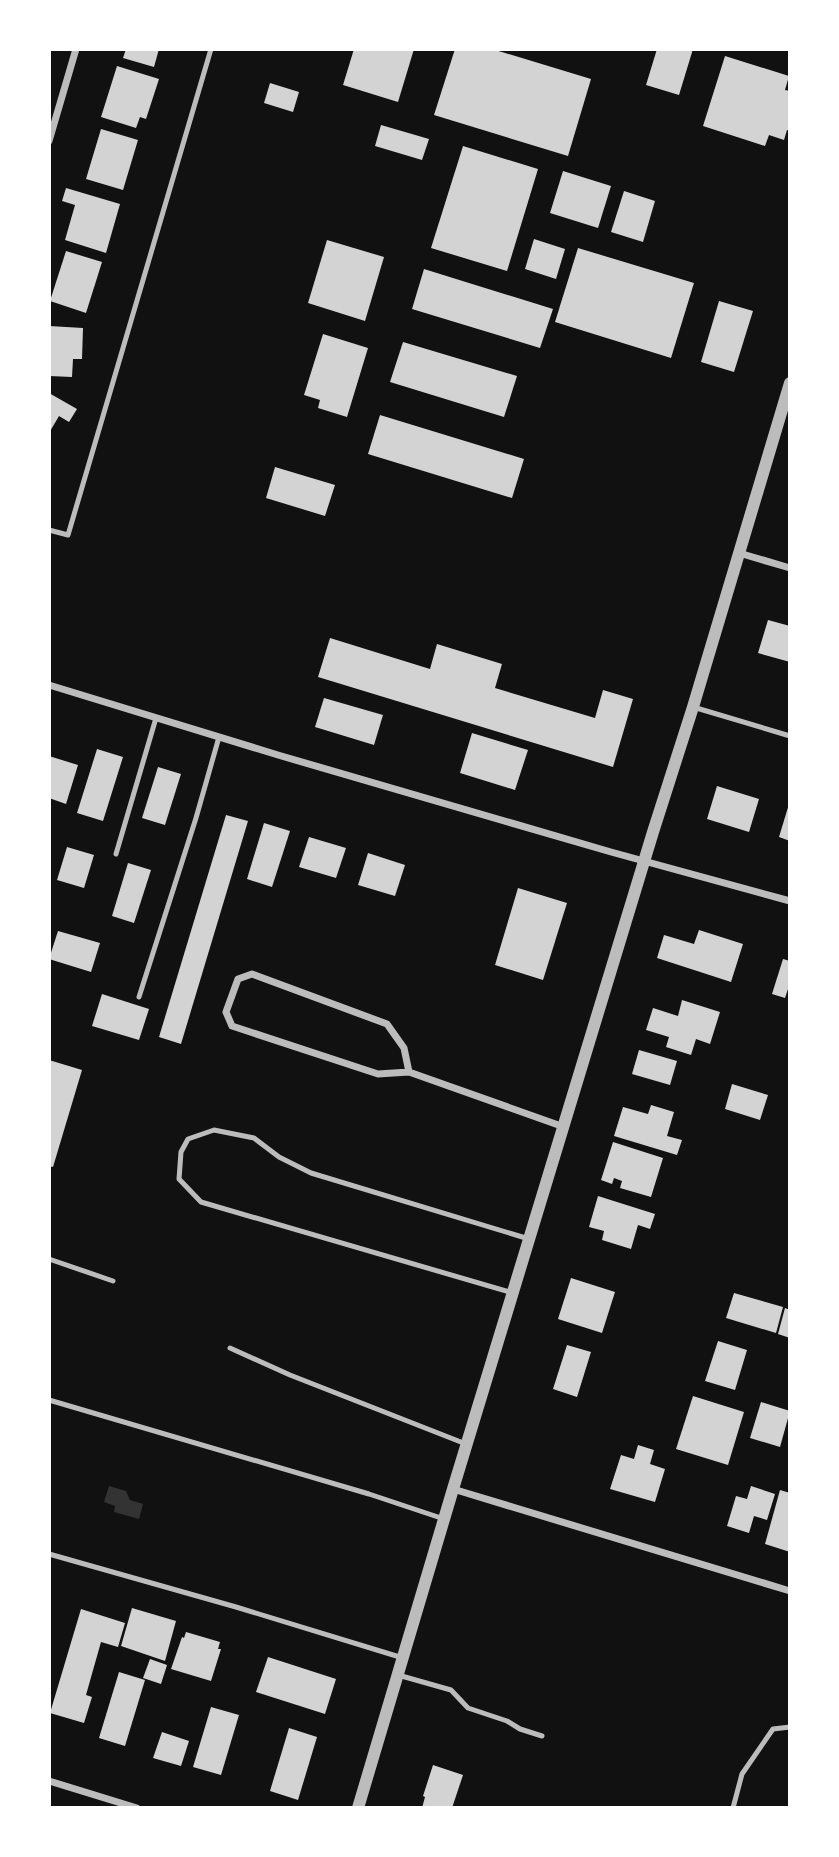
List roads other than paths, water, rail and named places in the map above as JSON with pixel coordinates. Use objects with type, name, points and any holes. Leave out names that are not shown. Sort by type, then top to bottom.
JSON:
[{"type":"street","points":[[49,141],[76,49]]},
{"type":"street","points":[[358,1808],[453,1489],[787,401],[790,383]]},
{"type":"street","points":[[739,553],[790,568]]},
{"type":"street","points":[[49,685],[219,737],[790,901]]},
{"type":"street","points":[[409,1072],[404,1048],[387,1024],[252,974],[238,979],[226,1012],[232,1026],[378,1074],[409,1072],[564,1127]]},
{"type":"street","points":[[453,1489],[790,1591]]},
{"type":"street","points":[[49,1781],[137,1808]]},
{"type":"lane","points":[[49,530],[68,535],[211,49]]},
{"type":"lane","points":[[693,707],[790,736]]},
{"type":"lane","points":[[116,854],[156,718]]},
{"type":"lane","points":[[139,998],[219,737]]},
{"type":"lane","points":[[513,1293],[201,1202],[179,1179],[181,1153],[188,1139],[214,1130],[254,1138],[279,1157],[311,1174],[529,1240]]},
{"type":"lane","points":[[49,1259],[113,1281]]},
{"type":"lane","points":[[230,1348],[290,1375],[467,1444]]},
{"type":"lane","points":[[49,1400],[444,1519]]},
{"type":"lane","points":[[49,1554],[402,1658]]},
{"type":"lane","points":[[398,1675],[451,1690],[468,1708],[542,1736]]},
{"type":"lane","points":[[733,1808],[743,1774],[765,1740],[773,1729],[790,1727]]}]
